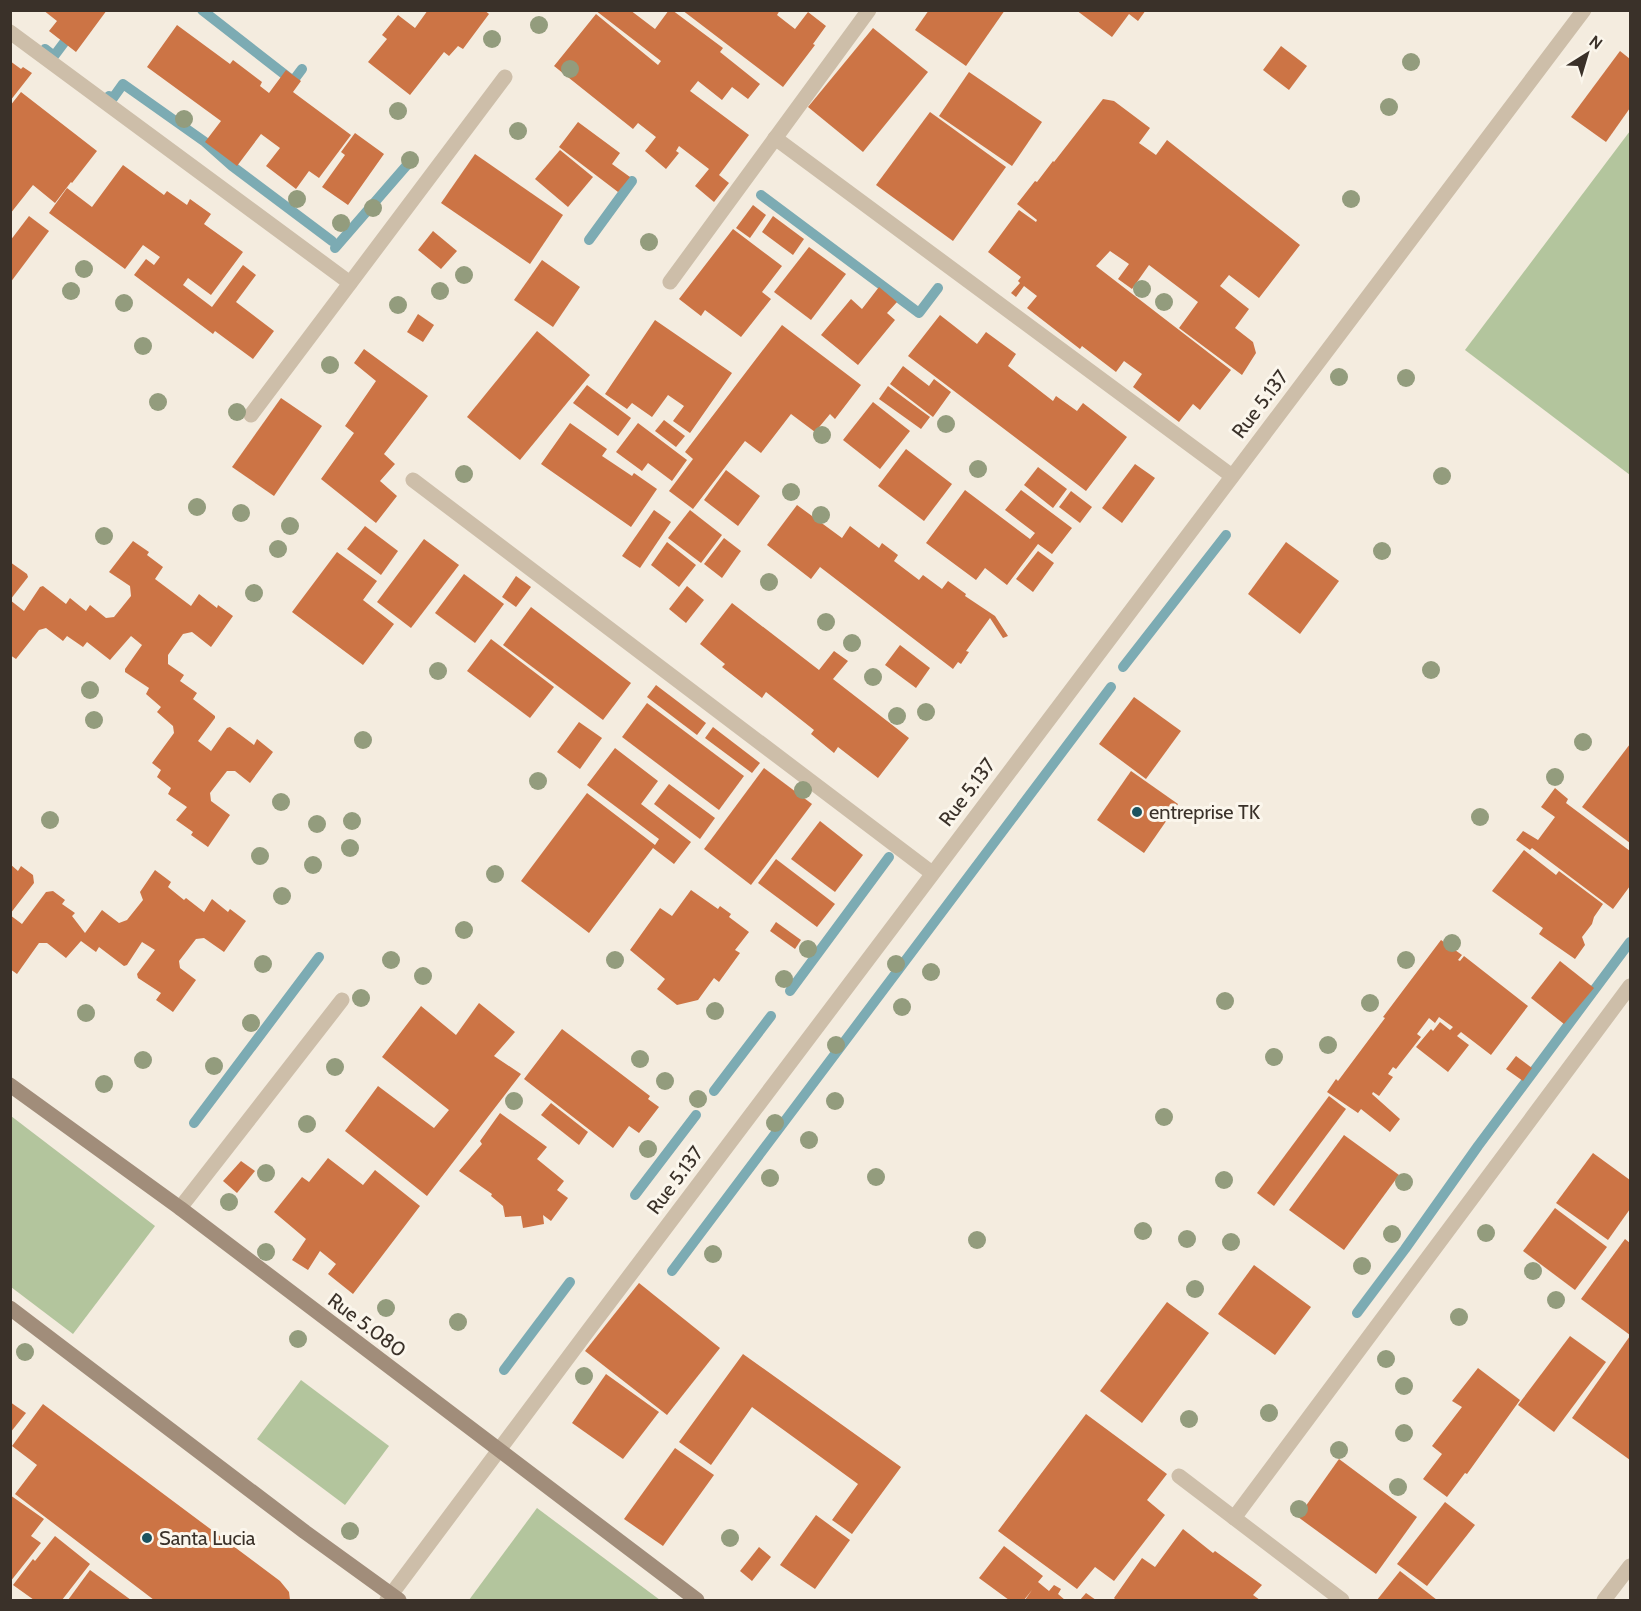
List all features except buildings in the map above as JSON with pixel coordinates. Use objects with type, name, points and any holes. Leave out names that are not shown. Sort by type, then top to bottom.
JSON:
[{"type":"main road","name":"Rue 5.080","points":[[10,1085],[180,1209],[697,1600]]},
{"type":"main road","points":[[10,1308],[392,1599]]},
{"type":"street","points":[[670,282],[869,10]]},
{"type":"street","name":"Rue 5.137","points":[[392,1599],[498,1451],[1584,10]]},
{"type":"street","points":[[10,32],[350,283]]},
{"type":"street","points":[[251,415],[505,77]]},
{"type":"street","points":[[775,138],[1232,476]]},
{"type":"street","points":[[413,480],[932,873]]},
{"type":"street","points":[[1234,1518],[1630,986]]},
{"type":"street","points":[[180,1209],[342,1000]]},
{"type":"street","points":[[1179,1476],[1342,1600]]},
{"type":"street","points":[[1604,1600],[1630,1566]]},
{"type":"green space","points":[[1630,131],[1630,475],[1465,350]]},
{"type":"green space","points":[[11,1116],[155,1226],[73,1334],[11,1287]]},
{"type":"green space","points":[[301,1380],[389,1446],[345,1505],[257,1439]]},
{"type":"green space","points":[[537,1508],[660,1600],[469,1600]]},
{"type":"waterway","points":[[202,10],[293,81],[302,69]]},
{"type":"waterway","points":[[45,49],[54,56],[72,32]]},
{"type":"waterway","points":[[109,96],[113,98],[123,84],[205,142],[232,166],[332,241]]},
{"type":"waterway","points":[[335,248],[407,165]]},
{"type":"waterway","points":[[589,240],[632,181]]},
{"type":"waterway","points":[[761,195],[919,313],[938,288]]},
{"type":"waterway","points":[[1123,667],[1226,535]]},
{"type":"waterway","points":[[672,1271],[1111,687]]},
{"type":"waterway","points":[[790,991],[889,857]]},
{"type":"waterway","points":[[1357,1313],[1630,942]]},
{"type":"waterway","points":[[194,1123],[319,957]]},
{"type":"waterway","points":[[714,1091],[771,1016]]},
{"type":"waterway","points":[[635,1195],[696,1115]]},
{"type":"waterway","points":[[504,1370],[570,1282]]},
{"type":"place","name":"entreprise TK","points":[[1137,812]]},
{"type":"place","name":"Santa Lucia","points":[[147,1538]]}]
